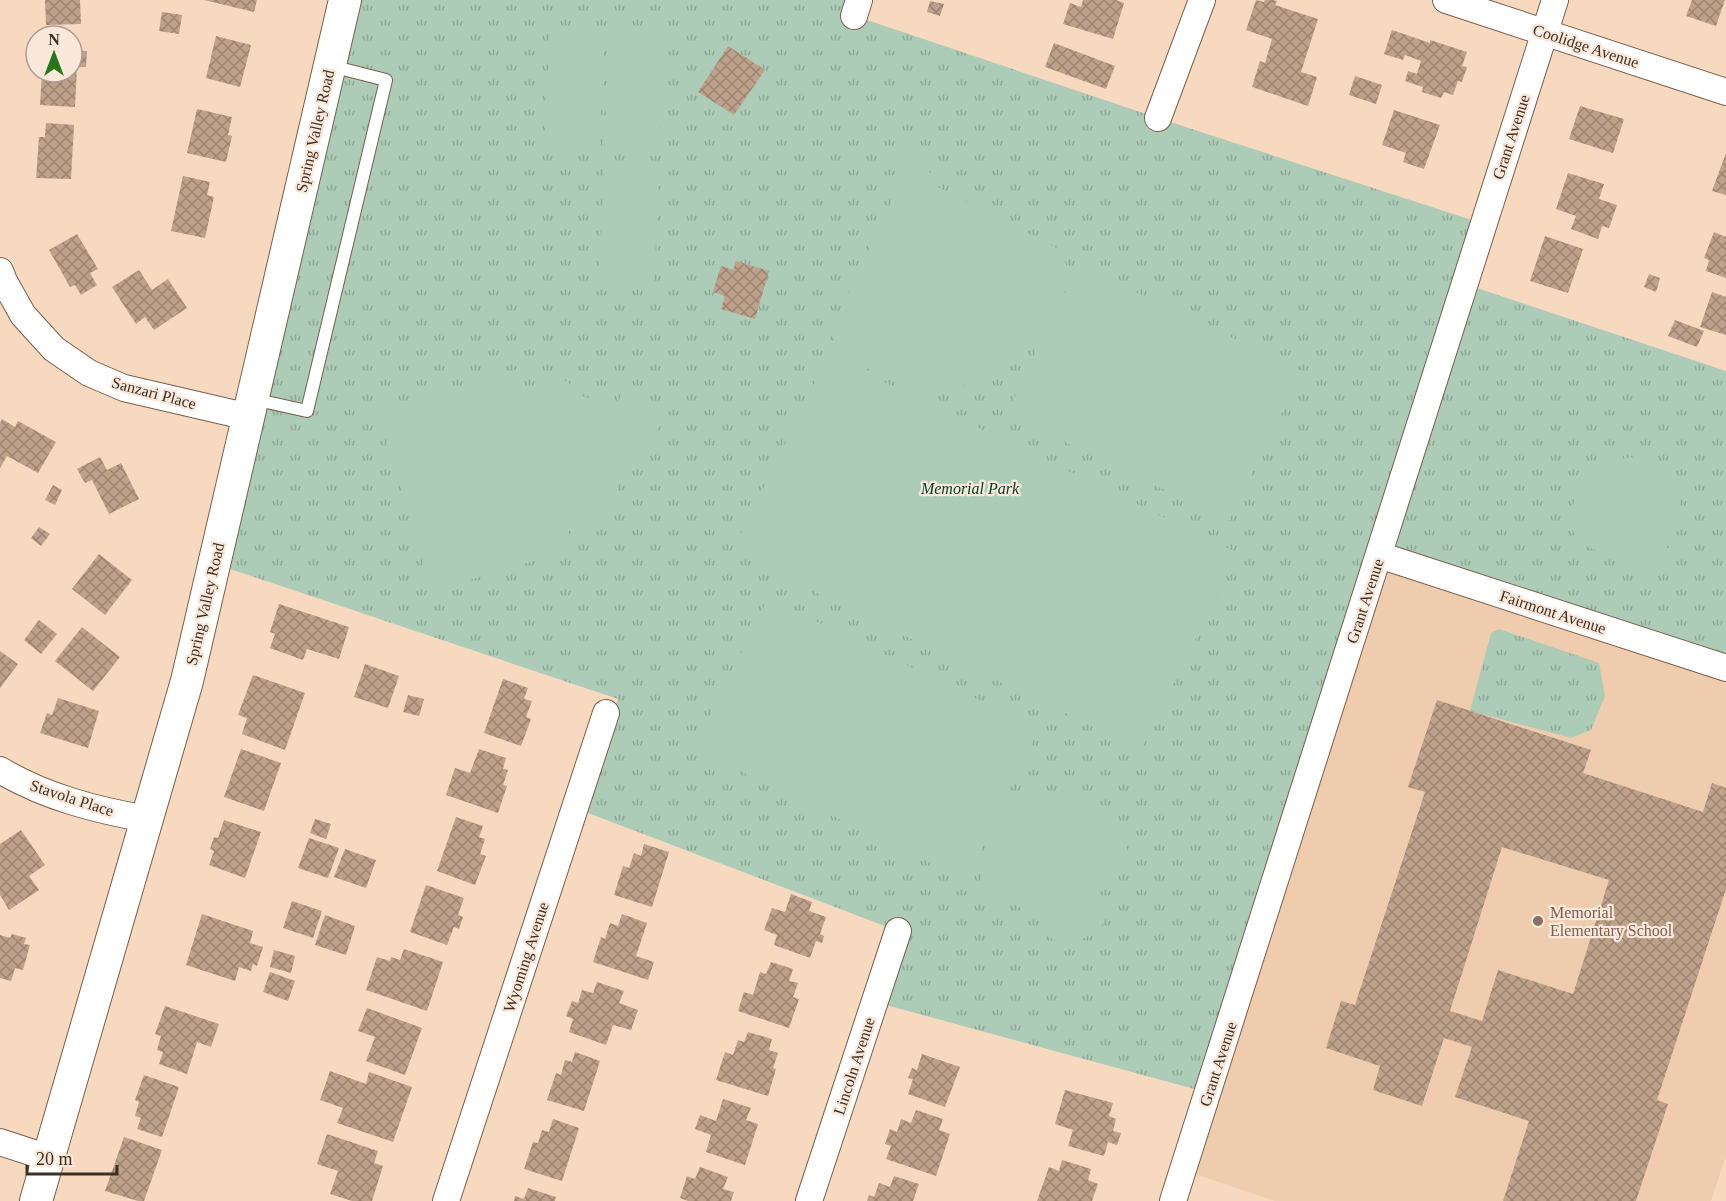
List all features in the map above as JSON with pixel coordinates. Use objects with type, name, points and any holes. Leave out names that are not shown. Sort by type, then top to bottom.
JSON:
[{"type":"street","name":"Spring Valley Road","points":[[36,1201],[187,681],[345,0]]},
{"type":"street","points":[[1158,118],[1202,0]]},
{"type":"street","name":"Coolidge Avenue","points":[[1446,0],[1726,92]]},
{"type":"street","name":"Grant Avenue","points":[[1173,1201],[1555,0]]},
{"type":"street","name":"Sanzari Place","points":[[0,271],[23,315],[54,349],[89,373],[124,388],[251,408]]},
{"type":"street","name":"Fairmont Avenue","points":[[1379,555],[1726,668]]},
{"type":"street","name":"Wyoming Avenue","points":[[446,1201],[606,713]]},
{"type":"street","name":"Stavola Place","points":[[0,770],[47,793],[99,810],[147,819]]},
{"type":"street","name":"Lincoln Avenue","points":[[809,1201],[898,931]]},
{"type":"street","points":[[0,1142],[49,1158]]},
{"type":"lane","points":[[251,408],[307,411],[386,80],[330,66]]},
{"type":"shaded area","points":[[1379,555],[1726,668],[1726,1156],[1711,1201],[1275,1201],[1183,1170]]},
{"type":"green space","name":"Memorial Park","points":[[345,0],[859,0],[855,16],[1484,224],[1465,284],[1726,371],[1726,669],[1380,555],[1209,1093],[875,1002],[898,931],[575,808],[618,699],[215,564]]},
{"type":"green space","points":[[550,29],[605,32],[599,153],[544,150]]},
{"type":"green space","points":[[609,32],[665,35],[659,156],[604,153]]},
{"type":"green space","points":[[910,151],[933,176],[930,183],[1061,250],[1066,264],[1064,294],[1079,265],[1302,371],[1229,521],[1007,414],[1043,337],[1003,371],[962,386],[929,389],[897,383],[881,376],[855,360],[836,343],[829,333],[892,201],[885,192],[897,168],[895,157]]},
{"type":"green space","points":[[605,160],[660,162],[654,283],[599,280]]},
{"type":"green space","points":[[828,355],[1238,553],[1141,750],[732,552]]},
{"type":"green space","points":[[520,369],[527,390],[546,380],[560,379],[571,386],[574,393],[616,408],[622,392],[651,402],[661,422],[651,453],[634,447],[616,492],[618,503],[611,519],[593,526],[567,526],[574,549],[432,591],[378,411]]},
{"type":"green space","points":[[1630,457],[1662,466],[1685,489],[1665,547],[1678,552],[1673,568],[1651,579],[1622,571],[1626,556],[1617,559],[1581,544],[1572,526],[1577,492],[1589,474],[1605,463]]},
{"type":"green space","points":[[768,598],[1039,729],[966,880],[694,749]]},
{"type":"green space","points":[[1499,629],[1599,663],[1605,696],[1591,730],[1571,738],[1470,711],[1491,633]]},
{"type":"green space","points":[[1056,794],[1076,797],[1102,809],[1116,823],[1127,848],[1122,863],[1114,866],[1097,900],[1098,908],[1108,913],[1100,929],[1069,946],[1044,935],[1048,921],[1015,905],[1001,905],[983,895],[981,882],[986,843],[999,821],[1008,811],[1023,801]]},
{"type":"building","points":[[45,0],[80,0],[81,24],[46,24]]},
{"type":"building","points":[[204,0],[257,0],[254,12]]},
{"type":"building","points":[[1083,0],[1116,0],[1124,3],[1113,39],[1063,24],[1070,3],[1081,7]]},
{"type":"building","points":[[1256,0],[1277,1],[1275,5],[1318,19],[1301,72],[1317,77],[1308,106],[1252,87],[1260,61],[1265,63],[1272,39],[1246,30]]},
{"type":"building","points":[[1692,0],[1725,0],[1716,26],[1686,16]]},
{"type":"building","points":[[930,1],[944,4],[940,16],[927,12]]},
{"type":"building","points":[[162,12],[182,15],[179,34],[159,31]]},
{"type":"building","points":[[1392,30],[1467,52],[1462,66],[1467,67],[1462,82],[1458,81],[1453,95],[1444,92],[1441,98],[1422,92],[1423,87],[1405,81],[1408,71],[1417,74],[1421,61],[1405,55],[1403,60],[1384,54]]},
{"type":"building","points":[[216,36],[251,45],[240,87],[206,78]]},
{"type":"building","points":[[1054,43],[1115,66],[1106,89],[1045,67]]},
{"type":"building","points":[[728,46],[765,70],[734,115],[698,92]]},
{"type":"building","points":[[84,51],[87,51],[86,67],[84,67]]},
{"type":"building","points":[[1355,76],[1382,85],[1376,104],[1349,95]]},
{"type":"building","points":[[41,84],[76,84],[75,107],[40,105]]},
{"type":"building","points":[[1580,106],[1624,119],[1613,153],[1569,139]]},
{"type":"building","points":[[197,109],[232,117],[228,135],[232,136],[226,162],[187,153]]},
{"type":"building","points":[[1394,110],[1440,125],[1424,169],[1403,162],[1406,153],[1382,145]]},
{"type":"building","points":[[46,123],[74,125],[71,179],[36,178],[39,137],[45,137]]},
{"type":"building","points":[[1726,153],[1726,195],[1712,191]]},
{"type":"building","points":[[1568,173],[1604,184],[1599,199],[1617,205],[1609,228],[1602,226],[1598,239],[1571,229],[1576,216],[1556,209]]},
{"type":"building","points":[[183,176],[210,182],[207,195],[214,197],[205,238],[171,231]]},
{"type":"building","points":[[1714,232],[1726,237],[1726,278],[1706,271],[1709,260],[1704,258]]},
{"type":"building","points":[[77,234],[98,269],[90,273],[97,285],[81,295],[75,285],[70,287],[49,250]]},
{"type":"building","points":[[1545,236],[1583,249],[1568,293],[1530,281]]},
{"type":"building","points":[[736,261],[769,271],[755,319],[721,309],[725,296],[713,292],[721,266],[733,270]]},
{"type":"building","points":[[139,270],[152,290],[168,279],[187,308],[154,330],[145,317],[136,324],[112,287]]},
{"type":"building","points":[[1649,274],[1660,278],[1656,292],[1644,287]]},
{"type":"building","points":[[1712,292],[1726,297],[1726,335],[1700,327]]},
{"type":"building","points":[[1675,320],[1704,331],[1697,347],[1668,336]]},
{"type":"building","points":[[2,419],[15,427],[18,421],[56,442],[38,473],[7,456],[0,468],[0,423]]},
{"type":"building","points":[[100,457],[107,470],[121,463],[139,499],[109,514],[92,480],[85,483],[77,469]]},
{"type":"building","points":[[53,485],[62,490],[55,505],[45,500]]},
{"type":"building","points":[[39,527],[50,534],[41,546],[31,538]]},
{"type":"building","points":[[99,554],[132,580],[105,615],[72,589]]},
{"type":"building","points":[[279,604],[349,627],[339,659],[307,649],[303,660],[270,648],[275,634],[270,632]]},
{"type":"building","points":[[39,620],[57,634],[41,654],[24,640]]},
{"type":"building","points":[[82,627],[120,657],[93,691],[55,661]]},
{"type":"building","points":[[0,651],[18,664],[0,688]]},
{"type":"building","points":[[365,664],[399,676],[388,708],[354,697]]},
{"type":"building","points":[[253,675],[305,693],[285,750],[242,734],[247,718],[238,715]]},
{"type":"building","points":[[503,679],[528,688],[524,699],[532,701],[526,717],[531,719],[521,746],[484,733]]},
{"type":"building","points":[[408,695],[424,699],[419,716],[403,712]]},
{"type":"building","points":[[58,698],[99,711],[88,748],[40,733],[47,713],[52,715]]},
{"type":"building","points":[[1437,700],[1591,750],[1583,773],[1703,812],[1712,783],[1726,788],[1726,889],[1657,1100],[1668,1104],[1636,1201],[1503,1201],[1529,1121],[1455,1097],[1472,1047],[1444,1038],[1422,1106],[1373,1090],[1380,1066],[1326,1048],[1341,1001],[1355,1005],[1425,792],[1408,787]],"holes":[[[1502,847],[1609,880],[1573,994],[1498,970],[1482,1021],[1450,1011]]]},
{"type":"building","points":[[241,749],[281,763],[264,811],[224,797]]},
{"type":"building","points":[[479,749],[506,758],[503,769],[508,770],[503,785],[507,786],[498,813],[446,795],[455,768],[470,773]]},
{"type":"building","points":[[456,817],[483,826],[479,837],[485,839],[480,854],[486,856],[475,885],[437,871]]},
{"type":"building","points":[[315,819],[331,824],[326,839],[310,833]]},
{"type":"building","points":[[224,820],[261,832],[245,878],[209,865],[214,851],[210,849],[214,837],[218,838]]},
{"type":"building","points":[[21,830],[45,865],[29,876],[39,890],[9,910],[0,895],[0,844]]},
{"type":"building","points":[[309,838],[339,848],[328,878],[298,868]]},
{"type":"building","points":[[644,844],[669,852],[652,907],[614,895],[623,866],[629,868],[634,853],[641,856]]},
{"type":"building","points":[[345,849],[376,860],[366,888],[334,877]]},
{"type":"building","points":[[426,885],[464,898],[458,915],[463,917],[459,929],[454,927],[447,945],[410,932]]},
{"type":"building","points":[[791,894],[812,902],[809,911],[826,917],[820,934],[824,936],[822,943],[816,941],[810,958],[774,945],[777,935],[764,930],[772,908],[785,912]]},
{"type":"building","points":[[292,901],[322,911],[313,938],[283,928]]},
{"type":"building","points":[[202,914],[253,931],[250,943],[263,947],[257,966],[253,964],[251,971],[239,967],[235,981],[186,965]]},
{"type":"building","points":[[622,914],[647,923],[636,956],[654,962],[648,980],[593,962],[601,937],[605,939],[610,923],[618,926]]},
{"type":"building","points":[[325,915],[355,926],[346,955],[315,945]]},
{"type":"building","points":[[12,934],[26,938],[24,944],[30,945],[23,970],[15,968],[11,981],[0,978],[0,935],[10,938]]},
{"type":"building","points":[[404,949],[443,962],[427,1011],[366,990],[377,957],[390,961],[391,957],[400,960]]},
{"type":"building","points":[[274,950],[295,956],[291,973],[270,967]]},
{"type":"building","points":[[771,962],[793,969],[789,981],[798,983],[793,997],[799,999],[789,1028],[738,1011],[744,992],[753,995],[760,972],[766,974]]},
{"type":"building","points":[[270,972],[295,981],[288,1001],[263,992]]},
{"type":"building","points":[[597,982],[624,991],[619,1003],[638,1010],[631,1030],[613,1025],[606,1045],[569,1032],[573,1019],[566,1016],[572,1001],[578,1003],[582,990],[593,993]]},
{"type":"building","points":[[165,1006],[219,1024],[211,1047],[197,1042],[187,1074],[159,1064],[163,1052],[157,1050],[161,1036],[155,1034]]},
{"type":"building","points":[[367,1008],[422,1028],[405,1075],[366,1061],[375,1037],[358,1031]]},
{"type":"building","points":[[748,1032],[772,1039],[769,1050],[778,1053],[768,1096],[716,1080],[725,1052],[733,1055],[738,1040],[744,1042]]},
{"type":"building","points":[[575,1052],[600,1061],[584,1111],[547,1100],[556,1073],[561,1075],[565,1060],[572,1062]]},
{"type":"building","points":[[922,1054],[960,1067],[945,1107],[908,1094],[913,1079],[908,1078],[912,1068],[917,1070]]},
{"type":"building","points":[[330,1071],[366,1084],[369,1072],[412,1087],[393,1142],[337,1123],[343,1108],[320,1100]]},
{"type":"building","points":[[144,1075],[179,1087],[162,1137],[137,1129],[141,1118],[135,1116],[139,1102],[135,1100]]},
{"type":"building","points":[[1065,1090],[1113,1103],[1109,1116],[1116,1119],[1113,1131],[1121,1133],[1117,1145],[1108,1142],[1104,1156],[1068,1146],[1073,1130],[1055,1124]]},
{"type":"building","points":[[723,1099],[751,1108],[746,1120],[758,1124],[745,1165],[706,1152],[711,1135],[695,1129],[700,1115],[716,1121]]},
{"type":"building","points":[[916,1110],[943,1119],[939,1130],[950,1134],[936,1176],[886,1159],[891,1146],[885,1144],[890,1129],[897,1132],[901,1119],[911,1123]]},
{"type":"building","points":[[553,1119],[579,1128],[562,1181],[524,1169],[533,1142],[538,1143],[542,1130],[549,1132]]},
{"type":"building","points":[[327,1134],[378,1151],[374,1163],[383,1166],[372,1201],[352,1201],[330,1194],[338,1171],[317,1164]]},
{"type":"building","points":[[124,1137],[162,1150],[144,1201],[105,1191]]},
{"type":"building","points":[[1062,1160],[1091,1169],[1088,1180],[1098,1184],[1092,1201],[1037,1201],[1049,1167],[1059,1171]]},
{"type":"building","points":[[700,1167],[728,1177],[723,1189],[734,1192],[731,1201],[688,1201],[680,1198],[687,1176],[695,1179]]},
{"type":"building","points":[[894,1176],[919,1184],[913,1201],[867,1201],[869,1195],[874,1197],[879,1183],[890,1187]]},
{"type":"building","points":[[528,1188],[556,1197],[555,1201],[514,1201],[515,1196],[524,1199]]},
{"type":"place","name":"Memorial Elementary School","points":[[1538,921]]}]
